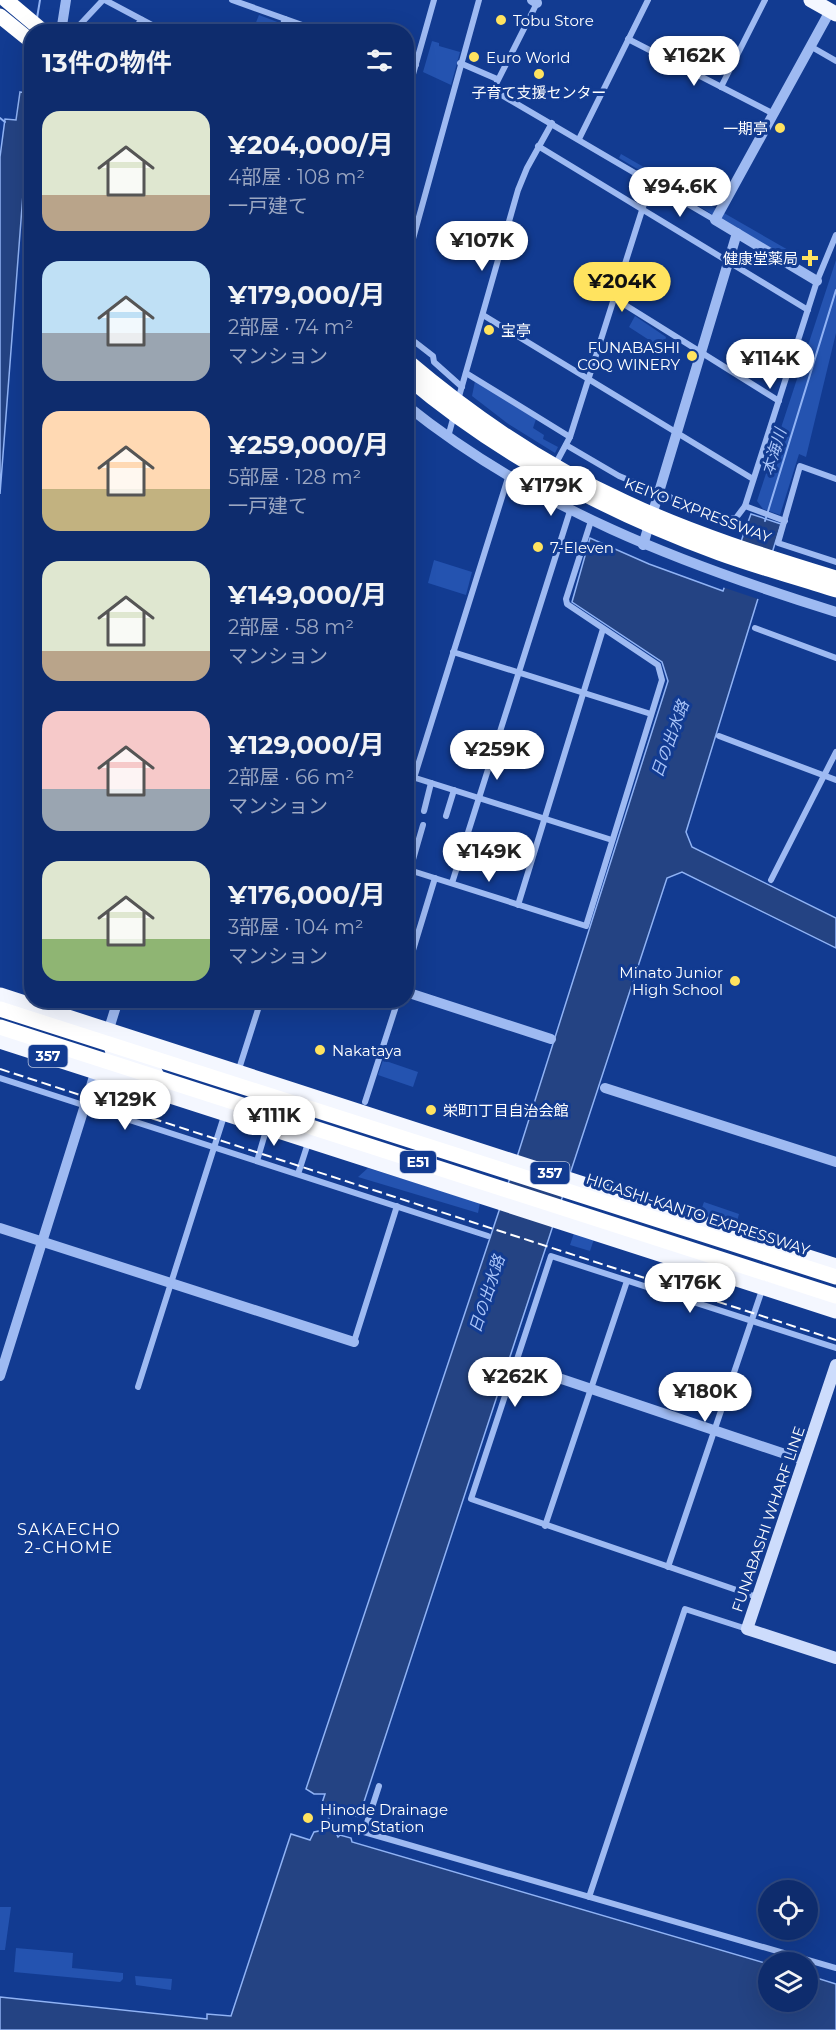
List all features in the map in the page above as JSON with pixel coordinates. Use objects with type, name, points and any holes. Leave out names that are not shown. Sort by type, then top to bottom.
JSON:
[{"type":"highway","points":[[6,0],[34,24]]},
{"type":"highway","points":[[811,0],[833,12]]},
{"type":"highway","points":[[0,16],[24,36]]},
{"type":"highway","name":"KEIYO EXPRESSWAY","points":[[414,366],[504,435],[550,464],[623,502],[723,543],[836,578]]},
{"type":"highway","name":"KEIYO EXPRESSWAY","points":[[414,382],[497,444],[565,486],[612,510],[720,553],[836,590]]},
{"type":"highway","name":"357","points":[[0,995],[24,1003]]},
{"type":"highway","points":[[0,1007],[6,1008],[10,1023],[90,1052],[96,1072]]},
{"type":"highway","name":"HIGASHI-KANTO EXPRESSWAY","points":[[0,1007],[836,1277]]},
{"type":"highway","name":"357","points":[[40,1008],[836,1266]]},
{"type":"highway","name":"E51","points":[[0,1027],[836,1296]]},
{"type":"highway","points":[[108,1030],[113,1053],[152,1066],[160,1085],[206,1102],[209,1107]]},
{"type":"highway","name":"357","points":[[0,1041],[836,1311]]},
{"type":"main road","name":"FUNABASHI WHARF LINE","points":[[836,1365],[747,1629],[836,1658]]},
{"type":"street","points":[[63,24],[66,0]]},
{"type":"street","points":[[81,24],[104,0],[150,24]]},
{"type":"street","points":[[232,0],[299,24]]},
{"type":"street","points":[[414,72],[434,0]]},
{"type":"street","points":[[414,234],[479,0]]},
{"type":"street","points":[[579,139],[648,0]]},
{"type":"street","points":[[721,87],[765,0]]},
{"type":"street","points":[[536,1],[493,90],[817,281]]},
{"type":"street","points":[[715,220],[810,46],[833,12]]},
{"type":"street","points":[[283,24],[285,19]]},
{"type":"street","points":[[138,24],[142,20]]},
{"type":"street","points":[[628,39],[772,113]]},
{"type":"street","points":[[810,46],[836,61]]},
{"type":"street","points":[[460,63],[497,79]]},
{"type":"street","points":[[448,436],[518,190],[538,146],[552,123]]},
{"type":"street","points":[[538,146],[808,310]]},
{"type":"street","points":[[540,496],[570,437],[651,182]]},
{"type":"street","points":[[643,545],[737,233]]},
{"type":"street","points":[[566,445],[619,476],[723,519],[736,518],[745,506],[817,281],[836,236]]},
{"type":"street","points":[[614,298],[779,401]]},
{"type":"street","points":[[483,315],[589,377],[753,479]]},
{"type":"street","points":[[414,341],[433,356],[434,362],[462,387]]},
{"type":"street","points":[[466,373],[570,437]]},
{"type":"street","points":[[414,411],[508,478],[570,511],[643,545],[724,577],[836,612]]},
{"type":"street","points":[[836,479],[800,466],[778,543],[836,562]]},
{"type":"street","points":[[508,478],[414,778],[612,840]]},
{"type":"street","points":[[745,506],[785,521]]},
{"type":"street","points":[[452,884],[570,511]]},
{"type":"street","points":[[414,871],[586,926],[662,680],[658,665],[570,608],[566,599],[591,521]]},
{"type":"street","points":[[755,628],[836,658]]},
{"type":"street","points":[[518,904],[603,629]]},
{"type":"street","points":[[453,652],[651,714]]},
{"type":"street","points":[[719,736],[836,780]]},
{"type":"street","points":[[771,880],[836,752]]},
{"type":"street","points":[[424,811],[432,783]]},
{"type":"street","points":[[446,816],[454,790]]},
{"type":"street","points":[[414,851],[423,825]]},
{"type":"street","points":[[414,947],[435,878]]},
{"type":"street","points":[[414,995],[551,1038]]},
{"type":"street","points":[[0,1376],[5,1343],[41,1242],[115,1008]]},
{"type":"street","points":[[238,1072],[258,1008]]},
{"type":"street","points":[[365,1102],[395,1008]]},
{"type":"street","points":[[0,1078],[488,1236]]},
{"type":"street","points":[[605,1088],[836,1162]]},
{"type":"street","points":[[138,1387],[225,1113]]},
{"type":"street","points":[[257,1161],[268,1126]]},
{"type":"street","points":[[298,1174],[309,1139]]},
{"type":"street","points":[[0,1228],[354,1342],[397,1206]]},
{"type":"street","points":[[757,1598],[471,1499],[551,1256],[836,1348]]},
{"type":"street","points":[[669,1294],[681,1260]]},
{"type":"street","points":[[546,1526],[627,1281]]},
{"type":"street","points":[[668,1567],[764,1287]]},
{"type":"street","points":[[517,1364],[803,1460]]},
{"type":"street","points":[[589,1897],[685,1609],[747,1629]]},
{"type":"street","points":[[379,1786],[364,1832],[836,1968]]},
{"type":"shaded area","points":[[259,15],[280,23],[280,24],[255,24]]},
{"type":"shaded area","points":[[432,41],[439,43],[439,46],[460,52],[451,85],[423,72]]},
{"type":"shaded area","points":[[621,154],[797,255],[793,263],[619,158]]},
{"type":"shaded area","points":[[836,260],[836,333],[806,457],[799,454],[780,515],[763,509],[757,501]]},
{"type":"shaded area","points":[[635,316],[666,337],[663,349],[629,327]]},
{"type":"shaded area","points":[[475,381],[536,419],[533,428],[544,435],[543,439],[558,447],[555,453],[507,423],[472,396]]},
{"type":"shaded area","points":[[434,560],[472,572],[466,595],[428,583]]},
{"type":"shaded area","points":[[383,1060],[418,1072],[413,1087],[378,1075]]},
{"type":"shaded area","points":[[368,1168],[480,1203],[478,1213],[358,1177]]},
{"type":"shaded area","points":[[704,1202],[739,1214],[736,1225],[700,1213]]},
{"type":"shaded area","points":[[574,1233],[594,1239],[590,1251],[570,1245]]},
{"type":"shaded area","points":[[0,1907],[11,1907],[5,1950],[0,1950]]},
{"type":"shaded area","points":[[16,1948],[73,1953],[72,1968],[123,1973],[123,1979],[120,1982],[14,1972]]},
{"type":"shaded area","points":[[135,1976],[172,1979],[171,1990],[136,1985]]},
{"type":"water","points":[[20,92],[24,93],[24,193],[0,494],[0,157],[5,119],[16,120]]},
{"type":"water","points":[[751,514],[781,524],[686,832],[692,847],[836,918],[836,948],[682,872],[667,878],[359,1817],[322,1803],[325,1794],[314,1794],[306,1789],[518,1154],[668,681],[662,662],[572,602],[590,538],[649,564],[723,591]]},
{"type":"water","points":[[327,1820],[338,1824],[336,1833],[338,1837],[340,1835],[351,1838],[352,1842],[758,1961],[758,2012],[818,2012],[818,1978],[836,1984],[836,2030],[0,2030],[0,1997],[207,2019],[207,2014],[231,2016],[291,1834],[310,1840],[314,1832],[324,1830]]},
{"type":"pier","points":[[730,564],[768,577],[761,600],[722,587]]},
{"type":"waterway","points":[[37,18],[40,0]]},
{"type":"waterway","points":[[0,118],[5,122]]},
{"type":"waterway","name":"本海川","points":[[765,521],[836,290]]},
{"type":"waterway","name":"日の出水路","points":[[328,1820],[333,1806]]},
{"type":"railway","points":[[0,1069],[836,1340]]},
{"type":"place","name":"Tobu Store","points":[[501,20]]},
{"type":"place","name":"Euro World","points":[[474,57]]},
{"type":"place","name":"子育て支援センター","points":[[539,74]]},
{"type":"place","name":"一期亭","points":[[780,128]]},
{"type":"place","name":"健康堂薬局","points":[[810,258]]},
{"type":"place","name":"宝亭","points":[[489,330]]},
{"type":"place","name":"FUNABASHI COQ WINERY","points":[[692,356]]},
{"type":"place","name":"7-Eleven","points":[[538,547]]},
{"type":"place","name":"Minato Junior High School","points":[[735,981]]},
{"type":"place","name":"Nakataya","points":[[320,1050]]},
{"type":"place","name":"栄町1丁目自治会館","points":[[431,1110]]},
{"type":"place","name":"Hinode Drainage Pump Station","points":[[308,1818]]},
{"type":"district","name":"SAKAECHO 2-CHOME","points":[[69,1538]]}]
